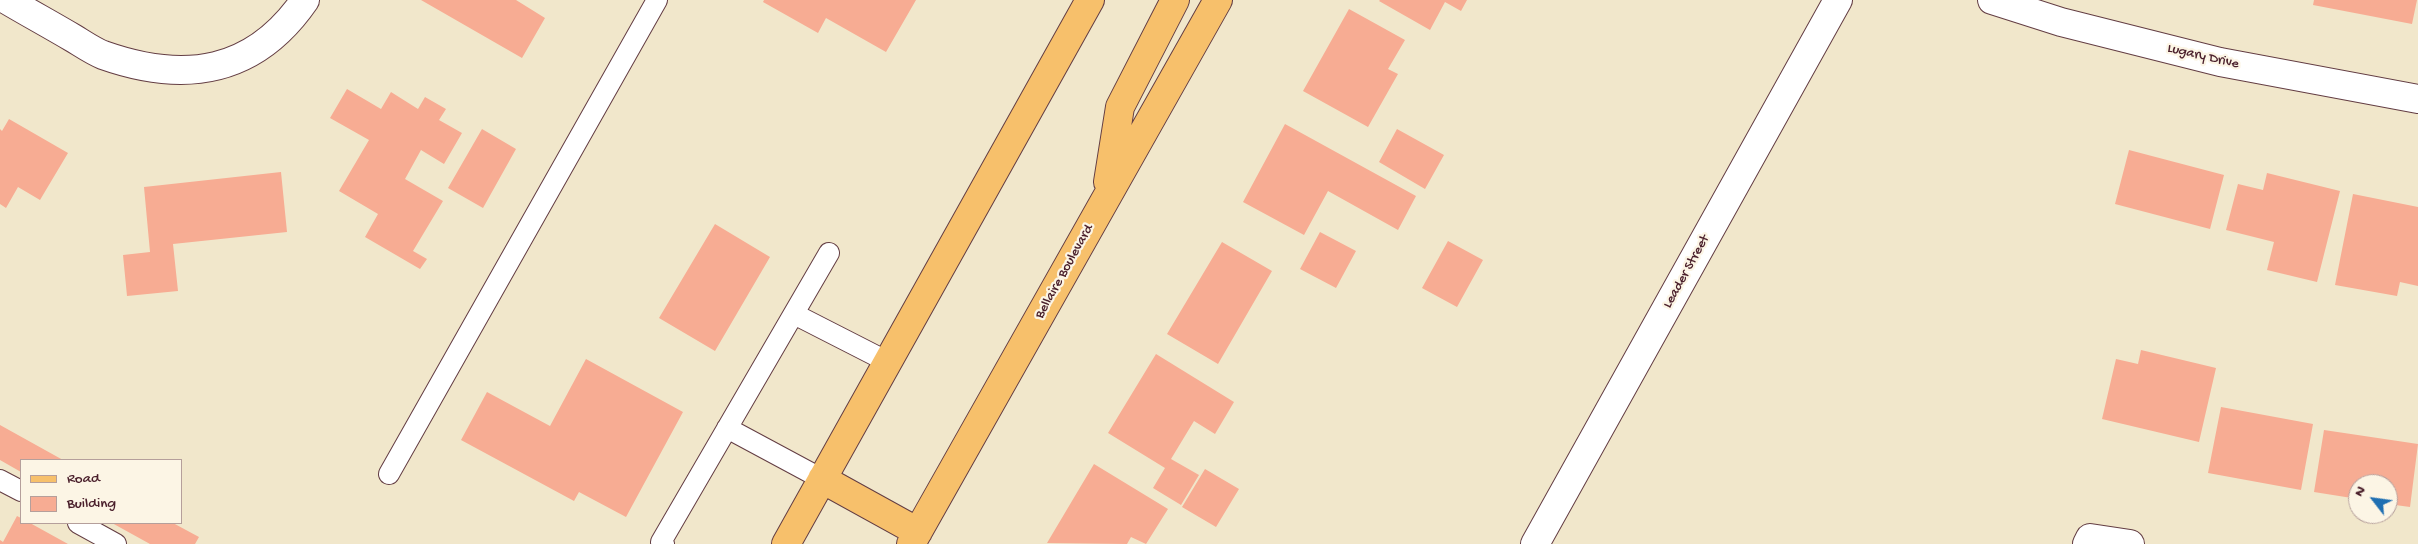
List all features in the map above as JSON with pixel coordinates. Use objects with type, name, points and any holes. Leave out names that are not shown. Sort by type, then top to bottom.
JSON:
[{"type":"main road","points":[[786,544],[1090,0]]},
{"type":"main road","points":[[1105,200],[1120,107],[1175,0]]},
{"type":"main road","name":"Bellaire Boulevard","points":[[915,538],[1218,0]]},
{"type":"main road","points":[[822,479],[915,538]]},
{"type":"street","points":[[7,0],[102,54],[149,68],[186,71],[221,66],[259,48],[289,23],[305,0]]},
{"type":"street","name":"Leader Street","points":[[1535,544],[1838,0]]},
{"type":"street","name":"Lugary Drive","points":[[1992,0],[2061,22],[2220,62],[2418,99]]},
{"type":"street","points":[[2088,541],[2130,544]]},
{"type":"lane","points":[[390,474],[657,0]]},
{"type":"lane","points":[[664,544],[661,542],[829,253]]},
{"type":"lane","points":[[794,314],[888,362]]},
{"type":"lane","points":[[727,428],[822,479]]},
{"type":"lane","points":[[0,480],[20,490]]},
{"type":"lane","points":[[80,524],[116,544]]},
{"type":"building","points":[[421,0],[516,0],[545,18],[522,58]]},
{"type":"building","points":[[764,0],[916,0],[886,52],[826,18],[818,33],[763,2]]},
{"type":"building","points":[[1380,0],[1467,0],[1461,11],[1445,2],[1430,30]]},
{"type":"building","points":[[2314,0],[2417,0],[2412,24],[2313,5]]},
{"type":"building","points":[[1349,9],[1405,40],[1388,69],[1398,74],[1368,127],[1303,91]]},
{"type":"building","points":[[347,89],[381,109],[391,92],[418,109],[425,97],[446,109],[439,120],[462,133],[444,164],[421,150],[405,179],[443,201],[413,251],[427,259],[420,269],[365,237],[378,214],[339,191],[369,140],[330,118]]},
{"type":"building","points":[[9,119],[68,153],[40,200],[18,187],[6,208],[0,204],[0,129],[2,131]]},
{"type":"building","points":[[1285,124],[1416,196],[1398,230],[1328,191],[1304,235],[1243,202]]},
{"type":"building","points":[[482,129],[516,149],[483,208],[448,188]]},
{"type":"building","points":[[1397,129],[1444,155],[1425,189],[1379,162]]},
{"type":"building","points":[[2129,150],[2224,175],[2210,229],[2115,204]]},
{"type":"building","points":[[281,172],[287,232],[173,244],[178,291],[127,296],[123,255],[150,252],[144,187]]},
{"type":"building","points":[[2267,173],[2340,191],[2317,282],[2267,270],[2274,242],[2226,230],[2238,184],[2263,190]]},
{"type":"building","points":[[2353,194],[2418,207],[2418,286],[2400,282],[2397,296],[2335,285]]},
{"type":"building","points":[[715,224],[770,257],[715,351],[659,318]]},
{"type":"building","points":[[1320,232],[1356,251],[1336,288],[1300,269]]},
{"type":"building","points":[[1448,241],[1483,260],[1457,307],[1422,288]]},
{"type":"building","points":[[1222,242],[1272,271],[1218,364],[1167,334]]},
{"type":"building","points":[[2141,350],[2216,368],[2199,442],[2102,419],[2116,359],[2138,364]]},
{"type":"building","points":[[1156,354],[1234,402],[1215,434],[1194,421],[1171,459],[1199,475],[1181,505],[1153,488],[1165,468],[1108,433]]},
{"type":"building","points":[[586,359],[683,412],[626,517],[579,492],[574,501],[461,440],[487,392],[550,426]]},
{"type":"building","points":[[2221,407],[2313,424],[2301,490],[2208,473]]},
{"type":"building","points":[[0,425],[61,459],[20,459],[20,471],[0,460]]},
{"type":"building","points":[[2324,430],[2418,444],[2410,507],[2398,505],[2398,474],[2348,474],[2348,497],[2314,492]]},
{"type":"building","points":[[1094,464],[1168,509],[1146,544],[1131,537],[1127,544],[1047,543]]},
{"type":"building","points":[[1205,469],[1239,489],[1216,527],[1182,507]]},
{"type":"building","points":[[17,516],[20,518],[20,524],[32,524],[68,544],[0,544],[0,540],[3,542]]},
{"type":"building","points":[[114,524],[175,524],[199,537],[195,544],[150,544]]}]
